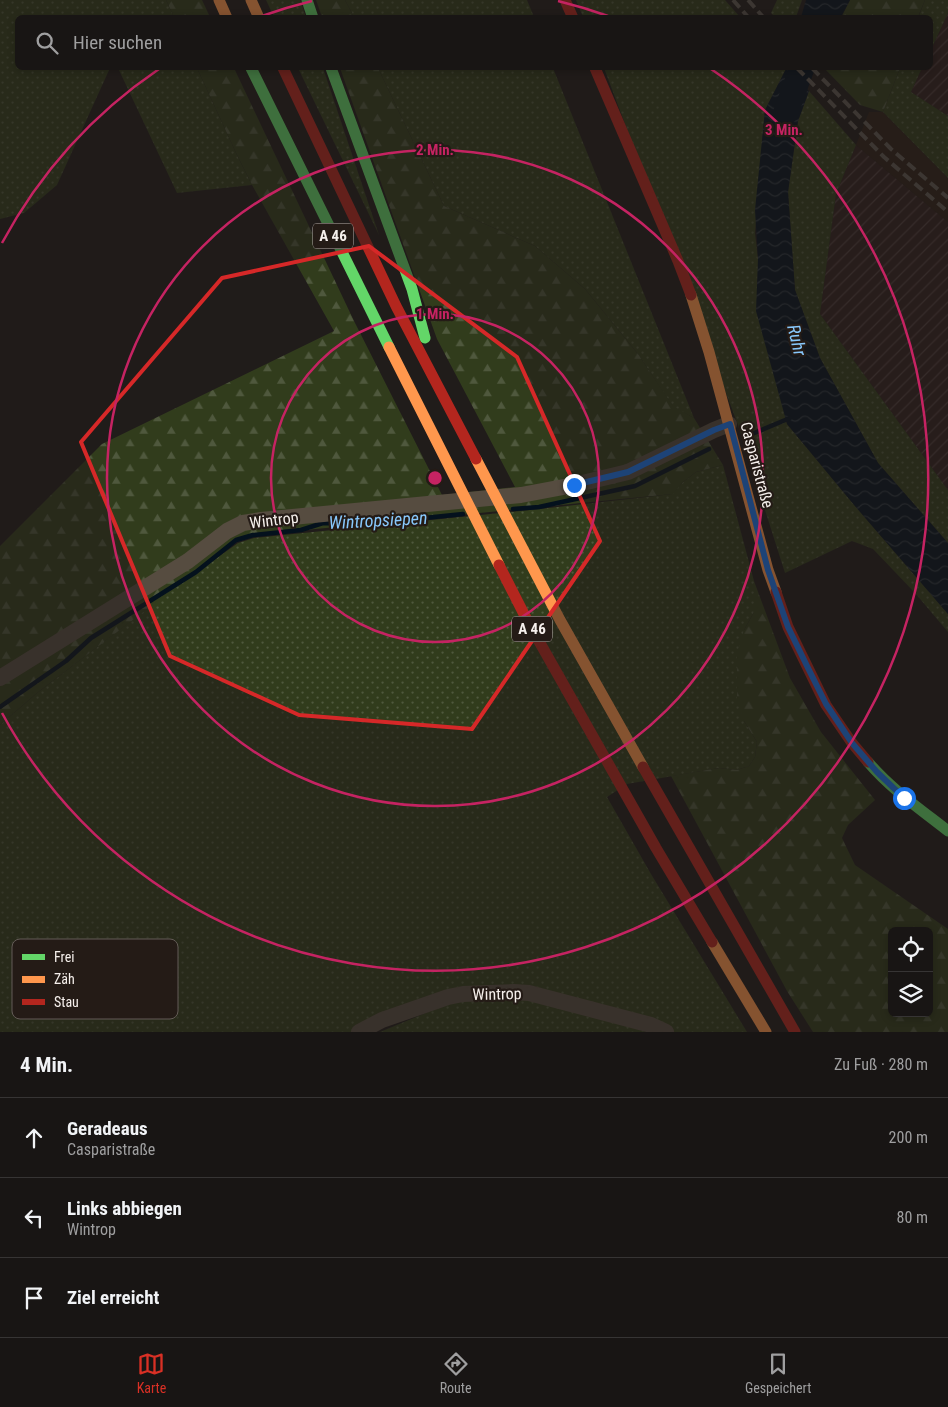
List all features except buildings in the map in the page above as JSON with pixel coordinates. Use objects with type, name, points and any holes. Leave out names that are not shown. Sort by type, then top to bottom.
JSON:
[{"type":"main road","points":[[219,0],[226,15]]},
{"type":"main road","points":[[251,0],[258,15]]},
{"type":"main road","points":[[307,0],[313,15]]},
{"type":"main road","points":[[566,0],[572,15]]},
{"type":"main road","name":"A 46","points":[[252,70],[417,404],[527,620],[656,848],[766,1032]]},
{"type":"main road","name":"A 46","points":[[284,70],[356,224],[440,393],[560,620],[795,1032]]},
{"type":"main road","points":[[332,70],[412,289],[440,393]]},
{"type":"main road","name":"Casparistraße","points":[[596,70],[695,306],[730,424],[768,570],[788,627],[826,704],[852,743],[877,772],[904,798],[948,831]]},
{"type":"street","name":"Wintrop","points":[[0,678],[188,561],[227,531],[242,523],[521,494],[574,485],[628,472],[730,424]]},
{"type":"street","name":"Wintrop","points":[[359,1032],[382,1020],[448,997],[463,994],[514,992],[529,993],[642,1022],[666,1032]]},
{"type":"highlighted area","points":[[369,246],[517,357],[600,541],[472,729],[299,715],[170,656],[81,442],[222,278]]},
{"type":"shaded area","points":[[948,13],[948,116],[911,92],[921,70],[933,70],[933,46]]},
{"type":"shaded area","points":[[869,112],[883,112],[948,178],[948,222],[856,145]]},
{"type":"shaded area","points":[[856,145],[948,222],[948,490],[820,314],[836,194]]},
{"type":"green space","points":[[0,0],[166,0],[173,15],[15,15],[15,70],[109,70],[57,185],[24,213],[0,219]]},
{"type":"green space","points":[[166,0],[202,0],[209,15],[173,15]]},
{"type":"green space","points":[[266,0],[300,0],[305,15],[273,15]]},
{"type":"green space","points":[[316,0],[345,0],[353,15],[321,15]]},
{"type":"green space","points":[[345,0],[527,0],[533,15],[353,15]]},
{"type":"green space","points":[[576,0],[725,0],[738,15],[582,15]]},
{"type":"green space","points":[[777,0],[802,0],[797,15],[773,15],[771,13]]},
{"type":"green space","points":[[850,0],[925,0],[919,15],[842,15]]},
{"type":"green space","points":[[925,0],[948,0],[948,13],[933,46],[933,15],[919,15]]},
{"type":"green space","points":[[119,70],[198,70],[252,185],[177,193]]},
{"type":"green space","points":[[198,70],[235,70],[354,321],[442,495],[515,487],[437,339],[341,70],[379,70],[444,206],[535,246],[585,289],[638,354],[673,406],[694,418],[723,465],[696,472],[683,482],[673,494],[243,536],[37,693],[0,725],[0,546],[102,444],[334,331],[237,155]]},
{"type":"green space","points":[[299,70],[324,70],[379,235]]},
{"type":"green space","points":[[379,70],[554,70],[694,418],[673,407],[638,354],[585,289],[535,246],[444,206]]},
{"type":"green space","points":[[605,70],[785,70],[765,110],[755,233],[787,424],[948,614],[948,632],[915,593],[873,549],[852,541],[785,573],[738,425]]},
{"type":"green space","points":[[826,70],[899,70],[883,112],[860,105]]},
{"type":"green space","points":[[899,70],[921,70],[911,92],[948,116],[948,178],[883,112]]},
{"type":"green space","points":[[809,91],[856,145],[836,194],[820,314],[948,490],[948,543],[878,463],[820,358],[795,290],[788,192],[798,121]]},
{"type":"green space","points":[[723,465],[754,581],[754,612],[744,630],[744,721],[757,742],[755,757],[749,766],[737,770],[719,768],[627,784],[607,797],[651,874],[747,1032],[656,1032],[657,1021],[529,985],[450,991],[354,1032],[0,1032],[0,725],[37,693],[170,591],[238,543],[254,538],[672,494],[696,472]]},
{"type":"green space","points":[[754,581],[790,678],[821,732],[875,800],[848,825],[842,838],[855,865],[948,929],[948,1032],[813,1032],[787,991],[671,776],[719,768],[737,770],[749,766],[755,757],[757,742],[744,721],[737,701],[737,653],[744,630],[754,612]]},
{"type":"green space","points":[[517,994],[647,1032],[380,1032],[452,1002]]},
{"type":"water","points":[[806,0],[850,0],[842,15],[802,15]]},
{"type":"water","points":[[785,70],[809,91],[798,121],[788,192],[795,290],[820,358],[878,463],[948,543],[948,614],[787,424],[756,311],[758,259],[755,210],[765,110]]},
{"type":"waterway","name":"Ruhr","points":[[786,112],[801,70]]},
{"type":"waterway","points":[[752,434],[790,418]]},
{"type":"waterway","name":"Wintropsiepen","points":[[513,509],[539,507],[635,486],[709,449]]},
{"type":"waterway","name":"Wintropsiepen","points":[[0,707],[66,661],[91,638],[196,572],[236,540],[253,535],[301,530],[323,523],[366,524],[463,514]]},
{"type":"railway","points":[[733,0],[746,15]]},
{"type":"railway","points":[[748,0],[761,15]]},
{"type":"railway","points":[[799,70],[884,157],[948,212]]},
{"type":"railway","points":[[814,70],[891,149],[948,198]]},
{"type":"traffic: fast","points":[[307,0],[312,15]]},
{"type":"traffic: fast","points":[[252,70],[389,347]]},
{"type":"traffic: fast","points":[[332,70],[412,289],[425,338]]},
{"type":"traffic: fast","points":[[868,762],[896,790],[948,831]]},
{"type":"traffic: slow","points":[[219,0],[226,15]]},
{"type":"traffic: slow","points":[[251,0],[258,15]]},
{"type":"traffic: slow","points":[[691,295],[709,352],[768,570],[776,592]]},
{"type":"traffic: slow","points":[[389,347],[499,565]]},
{"type":"traffic: slow","points":[[476,459],[560,620],[643,767]]},
{"type":"traffic: slow","points":[[712,942],[766,1032]]},
{"type":"traffic: jam","points":[[565,0],[572,15]]},
{"type":"traffic: jam","points":[[284,70],[396,306],[476,459]]},
{"type":"traffic: jam","points":[[596,70],[691,295]]},
{"type":"traffic: jam","points":[[499,565],[527,620],[656,848],[712,942]]},
{"type":"traffic: jam","points":[[776,592],[788,627],[826,705],[852,743],[868,762]]},
{"type":"traffic: jam","points":[[643,767],[795,1032]]},
{"type":"route","points":[[574,485],[628,472],[730,424],[768,570],[788,627],[826,704],[852,743],[877,772],[904,798]]}]
